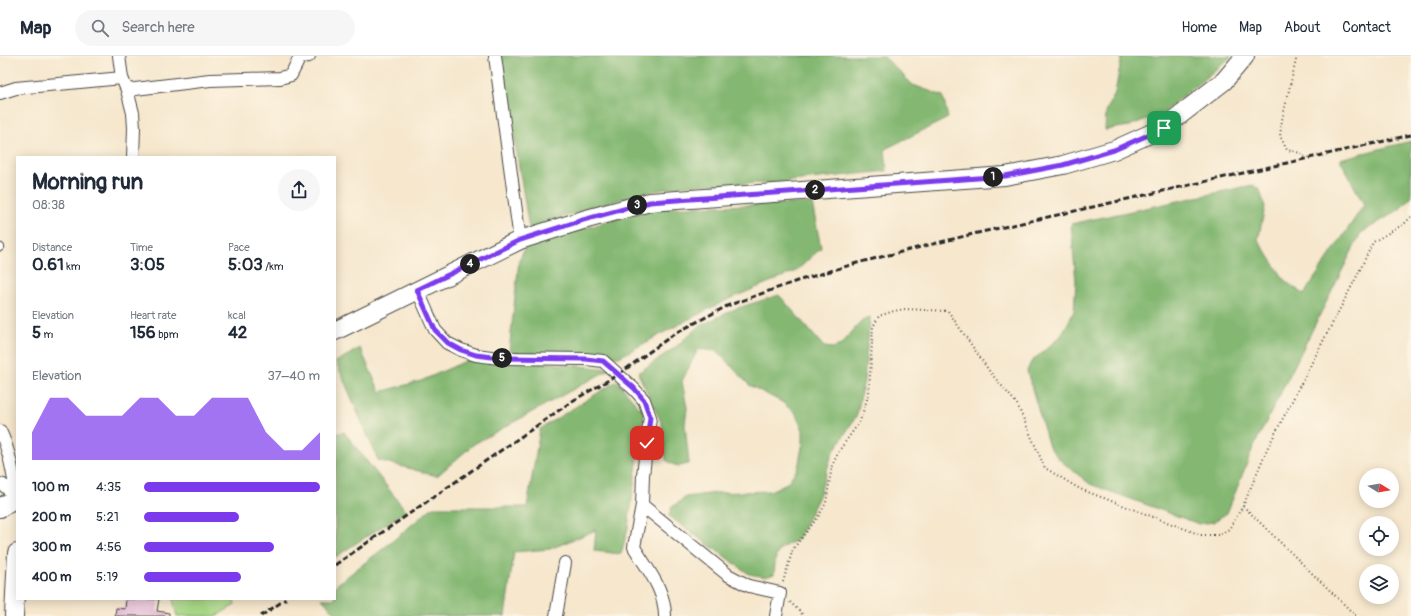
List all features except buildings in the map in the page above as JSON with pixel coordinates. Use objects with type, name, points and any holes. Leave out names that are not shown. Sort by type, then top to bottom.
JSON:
[{"type":"main road","points":[[336,330],[520,240],[583,220],[650,202],[1005,176],[1063,165],[1114,150],[1164,128],[1224,81],[1245,56]]},
{"type":"main road","points":[[0,508],[16,498]]},
{"type":"main road","points":[[14,616],[16,574]]},
{"type":"street","points":[[119,56],[122,78],[133,113],[133,156]]},
{"type":"street","points":[[127,90],[210,80],[280,78],[291,75],[300,57],[309,56]]},
{"type":"street","points":[[495,56],[520,240]]},
{"type":"street","points":[[0,93],[16,88],[122,78]]},
{"type":"street","points":[[417,290],[435,330],[448,343],[461,350],[476,355],[500,358],[586,359],[603,361],[634,388],[644,400],[650,417],[643,475],[642,505],[634,547],[661,591],[665,616]]},
{"type":"street","points":[[0,431],[5,441],[16,491]]},
{"type":"street","points":[[0,484],[16,496]]},
{"type":"street","points":[[642,505],[728,575],[749,586],[780,592],[776,616]]},
{"type":"street","points":[[556,616],[565,563]]},
{"type":"path","points":[[1297,56],[1282,120],[1280,136],[1287,150],[1301,153],[1306,159]]},
{"type":"path","points":[[804,616],[780,592],[793,549],[818,518],[826,503],[832,466],[839,451],[860,421],[869,393],[873,326],[879,316],[894,311],[905,310],[948,311],[990,372],[1017,404],[1045,468],[1080,489],[1201,535],[1219,535],[1229,529],[1243,506],[1268,447],[1357,276],[1372,242],[1404,224],[1411,217]]},
{"type":"path","points":[[1243,506],[1356,616]]},
{"type":"green space","points":[[501,56],[883,56],[913,85],[943,96],[948,118],[885,149],[887,171],[771,183],[687,185],[644,193],[597,206],[529,228]]},
{"type":"green space","points":[[1122,56],[1232,56],[1164,112],[1129,126],[1105,130],[1106,112],[1115,93]]},
{"type":"green space","points":[[1411,141],[1411,198],[1400,209],[1361,233],[1253,448],[1227,513],[1213,522],[1199,524],[1090,484],[1061,461],[1049,447],[1027,371],[1031,362],[1061,336],[1074,311],[1076,282],[1071,224],[1253,185],[1260,190],[1265,207],[1258,240],[1286,282],[1304,294],[1364,205],[1340,159]]},
{"type":"green space","points":[[812,203],[821,248],[796,271],[727,300],[619,357],[509,352],[519,261],[526,245],[655,208]]},
{"type":"green space","points":[[779,295],[824,347],[833,348],[841,345],[862,320],[870,317],[864,380],[857,415],[832,454],[819,496],[798,539],[781,548],[776,556],[774,574],[766,577],[749,574],[669,516],[671,508],[686,497],[716,493],[770,491],[787,483],[798,468],[803,442],[803,430],[796,414],[782,402],[749,385],[717,351],[698,349],[682,381],[687,408],[685,425],[689,463],[677,466],[666,460],[662,424],[638,373],[677,346],[698,327],[735,309]]},
{"type":"green space","points":[[360,348],[380,392],[421,381],[477,356],[610,369],[474,444],[437,476],[378,460],[336,362]]},
{"type":"green space","points":[[617,381],[644,413],[628,528],[621,554],[594,551],[596,530],[550,549],[514,552],[505,616],[338,616],[323,600],[336,600],[336,585],[433,507],[527,507],[540,429]]},
{"type":"green space","points":[[344,432],[406,511],[336,556],[336,434]]},
{"type":"green space","points":[[173,600],[234,600],[235,605],[216,616],[177,616]]},
{"type":"railway","points":[[336,564],[574,400],[619,374],[674,334],[727,306],[797,281],[857,263],[973,234],[1411,135]]},
{"type":"railway","points":[[261,616],[285,600]]},
{"type":"route","points":[[647,443],[650,417],[644,400],[634,388],[603,361],[586,359],[500,358],[476,355],[461,350],[448,343],[435,330],[417,290],[520,240],[583,220],[650,202],[1005,176],[1063,165],[1114,150],[1164,128]]}]
